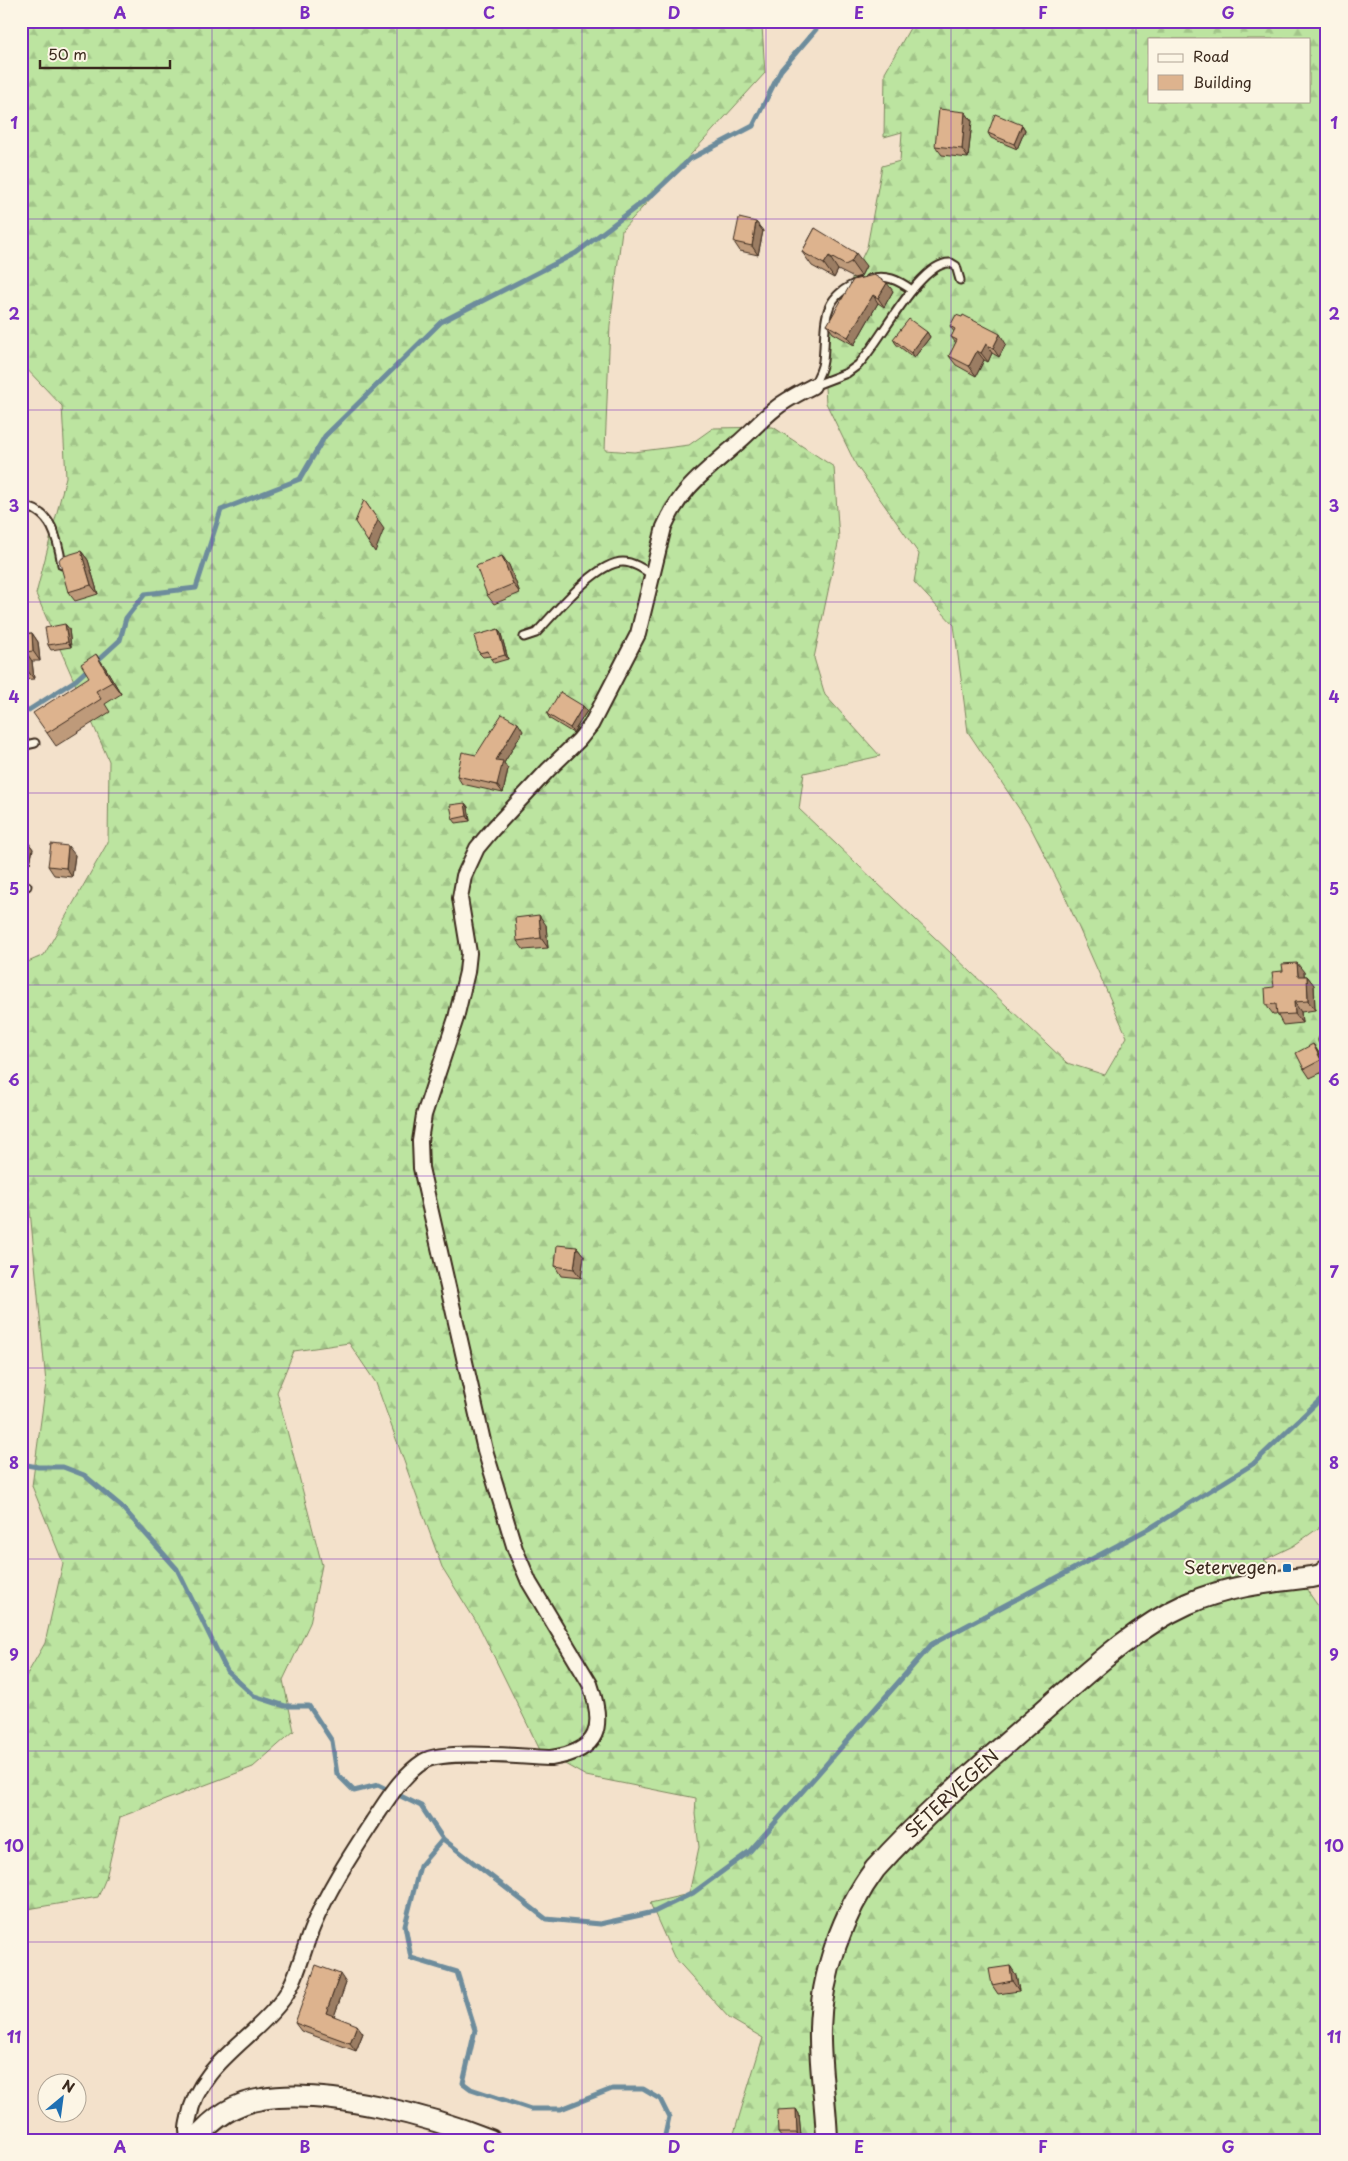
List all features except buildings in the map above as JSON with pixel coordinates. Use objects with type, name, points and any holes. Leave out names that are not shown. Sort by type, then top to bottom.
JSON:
[{"type":"main road","name":"SETERVEGEN","points":[[827,2140],[820,2030],[822,2001],[834,1950],[845,1920],[865,1882],[875,1869],[952,1791],[1076,1682],[1153,1623],[1188,1604],[1225,1590],[1260,1583],[1325,1575]]},
{"type":"main road","points":[[195,2140],[215,2119],[229,2110],[262,2099],[297,2097],[338,2100],[416,2116],[466,2130],[490,2140]]},
{"type":"street","points":[[191,2140],[187,2132],[189,2116],[197,2092],[215,2068],[284,1998],[292,1983],[313,1926],[339,1872],[396,1787],[411,1770],[426,1760],[444,1754],[551,1758],[565,1756],[578,1752],[588,1744],[597,1728],[596,1700],[590,1684],[528,1582],[515,1549],[485,1450],[421,1168],[420,1141],[424,1115],[456,1018],[467,972],[468,953],[460,898],[464,876],[477,848],[591,725],[638,634],[647,604],[664,527],[670,512],[684,491],[776,408],[813,386]]},
{"type":"lane","points":[[813,386],[847,373],[858,365],[912,290],[931,269],[946,262],[956,266],[960,280]]},
{"type":"lane","points":[[813,386],[823,361],[825,320],[833,299],[840,292],[859,282],[885,277],[900,282],[912,290]]},
{"type":"lane","points":[[21,506],[40,513],[51,524],[57,537],[62,565]]},
{"type":"lane","points":[[524,636],[536,633],[594,574],[609,565],[628,563],[652,575]]},
{"type":"lane","points":[[21,746],[35,743]]},
{"type":"green space","points":[[21,21],[764,21],[762,26],[765,73],[622,230],[610,325],[605,450],[634,452],[689,445],[713,428],[773,427],[834,467],[839,539],[814,658],[825,695],[880,756],[804,773],[799,809],[1067,1063],[1105,1075],[1127,1037],[1060,885],[1028,822],[968,732],[954,625],[914,582],[919,554],[856,465],[826,403],[822,341],[867,247],[882,166],[900,161],[902,132],[884,137],[885,72],[914,21],[1327,21],[1327,1522],[1293,1546],[1264,1560],[1307,1590],[1327,1619],[1327,2140],[732,2140],[763,2038],[729,2018],[674,1957],[650,1903],[689,1894],[699,1847],[695,1814],[696,1798],[586,1776],[540,1750],[480,1628],[442,1567],[376,1383],[349,1343],[294,1351],[277,1392],[322,1565],[310,1623],[283,1680],[294,1731],[253,1767],[120,1817],[106,1878],[98,1897],[22,1910],[21,1915],[21,1685],[45,1643],[63,1563],[32,1486],[46,1383],[21,1112],[21,965],[44,955],[108,842],[109,761],[36,594],[66,477],[62,406],[21,363]]},
{"type":"waterway","points":[[96,662],[120,640],[126,618],[145,594],[196,588],[221,510],[300,479],[325,436],[441,322],[576,253],[652,195],[690,159],[753,126],[781,70],[823,21]]},
{"type":"waterway","points":[[21,715],[76,680],[89,668]]},
{"type":"waterway","points":[[443,1839],[546,1919],[600,1924],[654,1912],[693,1893],[750,1851],[932,1644],[1150,1528],[1253,1464],[1327,1393]]},
{"type":"waterway","points":[[21,1464],[38,1467],[63,1467],[84,1475],[121,1506],[177,1569],[227,1671],[254,1696],[285,1706],[309,1706],[332,1741],[337,1774],[354,1791],[378,1785],[421,1806],[443,1839],[420,1866],[405,1925],[411,1958],[457,1972],[475,2030],[463,2083],[471,2089],[531,2109],[561,2109],[612,2089],[643,2089],[660,2099],[669,2117],[664,2140]]},
{"type":"place","name":"Setervegen","points":[[1287,1568]]}]
